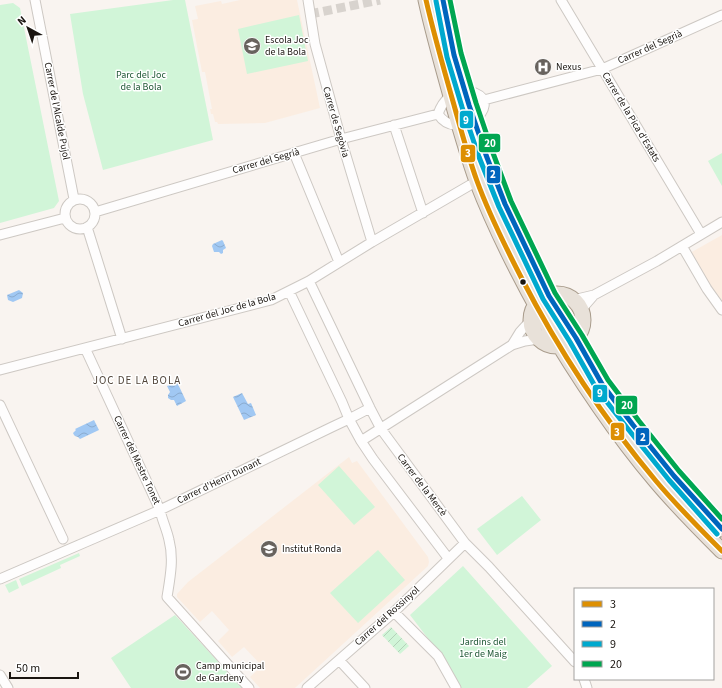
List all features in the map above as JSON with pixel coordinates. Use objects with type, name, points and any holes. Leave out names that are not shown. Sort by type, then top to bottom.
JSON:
[{"type":"main road","points":[[426,0],[440,58],[477,181],[522,282],[577,373],[618,432],[656,481],[692,521],[722,551]]},
{"type":"main road","points":[[443,0],[454,56],[486,155],[505,204],[549,296],[576,338],[602,384],[633,426],[674,476],[722,529]]},
{"type":"main road","points":[[561,295],[567,297],[577,305],[582,316],[583,324],[576,338],[571,342],[560,346],[551,346],[543,342],[536,337],[532,329],[532,312],[541,300],[549,296],[561,295]]},
{"type":"street","points":[[29,0],[36,0]]},
{"type":"street","name":"Carrer de l'Alcalde Pujol","points":[[36,0],[74,199]]},
{"type":"street","name":"Carrer de Segòvia","points":[[308,0],[315,44],[341,139],[372,242]]},
{"type":"street","name":"Carrer de la Pica d'Estats","points":[[561,0],[702,234]]},
{"type":"street","name":"Carrer del Segrià","points":[[484,100],[602,69],[722,15]]},
{"type":"street","points":[[466,91],[480,96],[484,100],[484,108],[481,115],[466,124],[448,123],[441,119],[438,114],[443,102],[458,92],[466,91]]},
{"type":"street","name":"Carrer del Segrià","points":[[95,212],[341,139],[438,114]]},
{"type":"street","points":[[394,125],[423,212]]},
{"type":"street","points":[[294,153],[339,262]]},
{"type":"street","name":"Carrer del Joc de la Bola","points":[[0,370],[271,300],[309,281],[372,242],[477,181]]},
{"type":"street","points":[[79,198],[88,200],[95,212],[93,221],[83,229],[70,226],[64,213],[67,204],[74,199],[79,198]]},
{"type":"street","points":[[0,235],[65,218]]},
{"type":"street","points":[[577,305],[657,261],[722,222]]},
{"type":"street","points":[[87,227],[122,339]]},
{"type":"street","points":[[682,246],[722,310]]},
{"type":"street","name":"Carrer de la Mercè","points":[[309,281],[381,429],[465,543],[490,567],[574,661]]},
{"type":"street","points":[[289,291],[349,419],[361,441],[448,558]]},
{"type":"street","points":[[512,345],[520,332],[531,320]]},
{"type":"street","points":[[361,441],[512,345],[525,340],[539,339]]},
{"type":"street","name":"Carrer del Mestre Tonet","points":[[85,348],[160,510],[172,553],[171,573],[167,597],[249,688]]},
{"type":"street","points":[[0,405],[63,539]]},
{"type":"street","name":"Carrer d'Henri Dunant","points":[[0,579],[160,510],[370,408]]},
{"type":"street","name":"Carrer del Rossinyol","points":[[311,687],[339,660],[394,612],[465,543]]},
{"type":"street","points":[[394,612],[438,656],[456,688]]},
{"type":"street","points":[[339,660],[364,688]]},
{"type":"street","points":[[0,675],[8,688]]},
{"type":"shaded area","name":"Escola Joc de la Bola","points":[[240,0],[297,0],[320,108],[265,123],[218,124],[215,122],[213,114],[211,114],[210,109],[212,109],[205,72],[202,72],[192,20],[198,19],[195,6],[221,1],[222,4]]},
{"type":"shaded area","points":[[722,235],[722,304],[690,253]]},
{"type":"shaded area","points":[[349,457],[352,463],[357,461],[428,557],[428,566],[295,688],[260,688],[250,677],[262,666],[244,647],[232,657],[218,641],[229,630],[212,611],[200,622],[177,597],[177,594],[188,582]]},
{"type":"green space","name":"Parc del Joc de la Bola","points":[[173,0],[185,0],[213,140],[103,170],[83,94],[70,14]]},
{"type":"green space","points":[[13,3],[20,8],[59,201],[54,208],[0,223],[0,5]]},
{"type":"green space","points":[[299,15],[308,61],[247,74],[238,29]]},
{"type":"green space","points":[[722,153],[722,186],[708,161]]},
{"type":"green space","points":[[339,466],[375,507],[354,525],[318,485]]},
{"type":"green space","points":[[522,496],[541,520],[497,555],[477,529]]},
{"type":"green space","points":[[378,550],[405,580],[358,623],[330,593]]},
{"type":"green space","points":[[79,553],[80,556],[60,565],[61,568],[22,586],[19,579]]},
{"type":"green space","name":"Jardins del 1er de Maig","points":[[463,566],[552,666],[527,688],[460,688],[443,658],[410,615]]},
{"type":"green space","points":[[16,580],[19,588],[9,593],[5,585]]},
{"type":"green space","points":[[175,615],[242,688],[131,688],[111,658]]},
{"type":"green space","points":[[391,627],[409,646],[400,654],[382,635]]},
{"type":"water","points":[[222,240],[226,248],[223,250],[223,253],[221,254],[219,252],[214,252],[212,246],[213,244]]},
{"type":"water","points":[[19,290],[23,293],[22,298],[13,302],[8,300],[7,295]]},
{"type":"water","points":[[177,382],[186,401],[177,406],[174,400],[168,398],[170,392],[167,386]]},
{"type":"water","points":[[242,393],[248,404],[251,403],[256,415],[244,420],[233,397]]},
{"type":"water","points":[[94,420],[99,430],[80,439],[74,435],[73,433],[76,430],[75,429]]},
{"type":"tunnel","points":[[310,14],[380,0]]},
{"type":"transit line","name":"3","points":[[426,0],[465,143],[477,181],[498,230],[535,304],[566,357],[618,433],[664,490],[688,517],[722,551]]},
{"type":"transit line","name":"2","points":[[443,0],[454,55],[486,155],[505,204],[549,296],[576,338],[602,384],[674,476],[722,529]]},
{"type":"transit line","name":"20","points":[[450,0],[461,53],[493,153],[511,201],[555,293],[582,335],[608,380],[679,471],[722,519]]},
{"type":"transit line","name":"9","points":[[436,1],[447,57],[479,157],[499,207],[543,299],[596,388],[669,480],[717,534]]},
{"type":"place","name":"Escola Joc de la Bola","points":[[252,46]]},
{"type":"place","name":"Nexus","points":[[543,67]]},
{"type":"place","name":"Institut Ronda","points":[[269,549]]},
{"type":"place","name":"Camp municipal de Gardeny","points":[[183,672]]},
{"type":"district","name":"JOC DE LA BOLA","points":[[137,380]]}]
